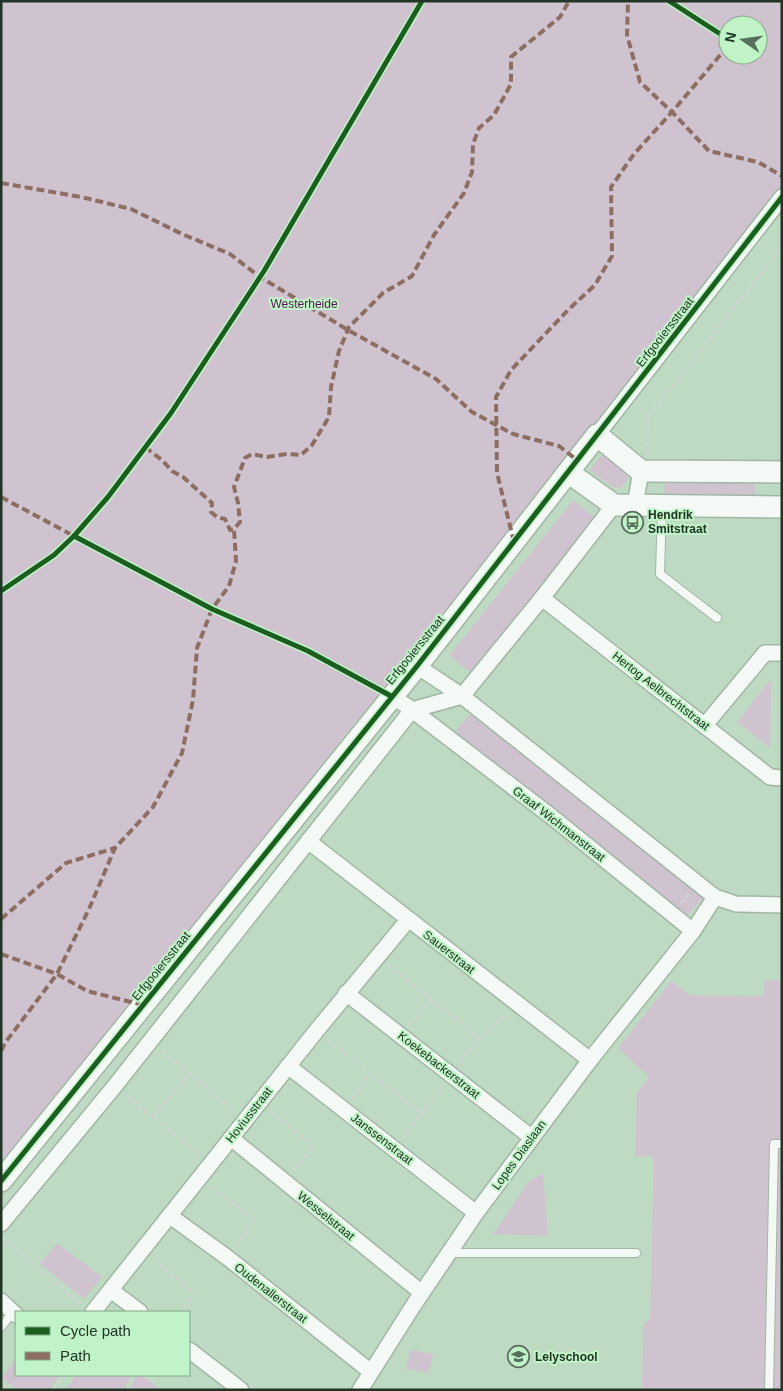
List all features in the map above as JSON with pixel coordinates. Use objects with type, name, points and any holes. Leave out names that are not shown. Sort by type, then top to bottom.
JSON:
[{"type":"street","name":"Erfgooiersstraat","points":[[1,1181],[416,666],[782,197]]},
{"type":"street","points":[[597,435],[644,471],[782,472]]},
{"type":"street","points":[[635,505],[644,471]]},
{"type":"street","points":[[568,472],[614,505],[782,507]]},
{"type":"street","points":[[1,1224],[150,1042],[412,710],[462,696],[542,598],[614,505]]},
{"type":"street","name":"Hertog Aelbrechtstraat","points":[[542,598],[770,777],[782,778]]},
{"type":"street","points":[[705,725],[765,653],[782,653]]},
{"type":"street","points":[[416,666],[462,696],[698,883],[714,898],[736,904],[782,905]]},
{"type":"street","name":"Graaf Wichmanstraat","points":[[391,696],[552,817],[693,931]]},
{"type":"street","name":"Sauerstraat","points":[[308,841],[590,1060]]},
{"type":"street","points":[[693,931],[714,898]]},
{"type":"street","name":"Hoviusstraat","points":[[89,1309],[112,1291],[142,1250],[316,1030],[408,920]]},
{"type":"street","name":"Lopes Diaslaan","points":[[360,1390],[370,1372],[476,1213],[531,1137],[693,931]]},
{"type":"street","name":"Koekebackerstraat","points":[[346,993],[531,1137]]},
{"type":"street","name":"Janssenstraat","points":[[288,1066],[476,1213]]},
{"type":"street","name":"Wesselstraat","points":[[231,1138],[422,1293]]},
{"type":"street","name":"Oudenallerstraat","points":[[170,1216],[228,1258],[370,1372]]},
{"type":"street","points":[[112,1291],[139,1311]]},
{"type":"street","points":[[1,1301],[15,1313]]},
{"type":"street","points":[[190,1351],[241,1390]]},
{"type":"lane","points":[[662,506],[660,574],[717,618]]},
{"type":"lane","points":[[769,1390],[774,1144],[782,1144]]},
{"type":"lane","points":[[450,1253],[636,1253]]},
{"type":"lane","points":[[1,1327],[15,1313]]},
{"type":"path","points":[[644,471],[649,416],[782,247]]},
{"type":"path","points":[[673,914],[698,883]]},
{"type":"path","points":[[377,956],[479,1038]]},
{"type":"path","points":[[402,1036],[431,999]]},
{"type":"path","points":[[316,1030],[422,1114]]},
{"type":"path","points":[[150,1042],[245,1120]]},
{"type":"path","points":[[343,1109],[371,1073]]},
{"type":"path","points":[[153,1117],[190,1074]]},
{"type":"path","points":[[114,1087],[211,1164]]},
{"type":"path","points":[[259,1102],[314,1146],[284,1182]]},
{"type":"path","points":[[200,1178],[255,1220],[228,1258]]},
{"type":"path","points":[[1,1237],[89,1309]]},
{"type":"path","points":[[142,1250],[195,1294],[182,1311]]},
{"type":"path","points":[[53,1390],[64,1376]]},
{"type":"path","points":[[127,1390],[134,1376]]},
{"type":"path","points":[[145,1376],[162,1390]]},
{"type":"path","points":[[3,1384],[12,1390]]},
{"type":"green space","name":"Westerheide","points":[[1,1],[782,1],[782,188],[654,347],[394,678],[352,726],[1,1171]]},
{"type":"green space","points":[[604,455],[629,473],[628,479],[620,488],[613,487],[590,470],[599,458]]},
{"type":"green space","points":[[665,478],[755,481],[755,498],[664,496]]},
{"type":"green space","points":[[573,500],[596,519],[472,673],[449,656]]},
{"type":"green space","points":[[771,679],[770,748],[737,722]]},
{"type":"green space","points":[[470,714],[703,897],[687,916],[453,734]]},
{"type":"green space","points":[[765,980],[782,980],[782,1390],[642,1390],[643,1325],[650,1319],[654,1156],[635,1157],[637,1092],[649,1077],[618,1048],[671,981],[690,995],[763,996]]},
{"type":"green space","points":[[543,1174],[548,1236],[493,1234],[528,1182]]},
{"type":"green space","points":[[57,1243],[102,1277],[84,1299],[40,1264]]},
{"type":"green space","points":[[410,1350],[433,1354],[429,1373],[406,1369]]},
{"type":"green space","points":[[15,1360],[15,1376],[59,1376],[49,1390],[18,1390],[1,1378]]},
{"type":"green space","points":[[74,1376],[131,1376],[124,1390],[65,1390]]},
{"type":"green space","points":[[136,1376],[143,1376],[160,1390],[129,1390]]},
{"type":"marked path","points":[[145,447],[212,503],[211,512],[217,517],[225,519],[230,530],[234,529],[240,522],[234,487],[245,458],[252,454],[267,457],[287,454],[301,455],[312,445],[329,417],[331,387],[339,351],[349,327],[383,293],[412,276],[434,235],[464,193],[472,172],[473,144],[479,128],[494,115],[511,84],[511,57],[560,17],[569,1]]},
{"type":"marked path","points":[[514,542],[497,473],[496,397],[511,370],[568,310],[595,285],[612,256],[611,187],[634,154],[672,112],[640,82],[627,35],[628,1]]},
{"type":"marked path","points":[[718,58],[672,112],[709,151],[758,162],[782,176]]},
{"type":"marked path","points":[[1,183],[81,197],[131,209],[182,234],[230,254],[260,277],[348,330],[436,379],[472,412],[513,434],[559,446],[577,460]]},
{"type":"marked path","points":[[1,497],[74,536]]},
{"type":"marked path","points":[[1,1051],[57,974],[89,909],[115,848],[153,807],[182,753],[193,700],[197,648],[212,609],[229,586],[236,561],[234,529]]},
{"type":"marked path","points":[[1,919],[66,863],[115,848]]},
{"type":"marked path","points":[[1,954],[57,974],[87,991],[143,1005]]},
{"type":"cycle path","points":[[1,591],[54,555],[74,536],[108,497],[171,413],[264,271],[422,1]]},
{"type":"cycle path","points":[[669,1],[718,33]]},
{"type":"cycle path","points":[[1,1181],[417,666],[782,197]]},
{"type":"cycle path","points":[[74,536],[212,609],[308,651],[391,696]]},
{"type":"place","name":"Hendrik Smitstraat","points":[[632,522]]},
{"type":"place","name":"Lelyschool","points":[[519,1357]]}]
